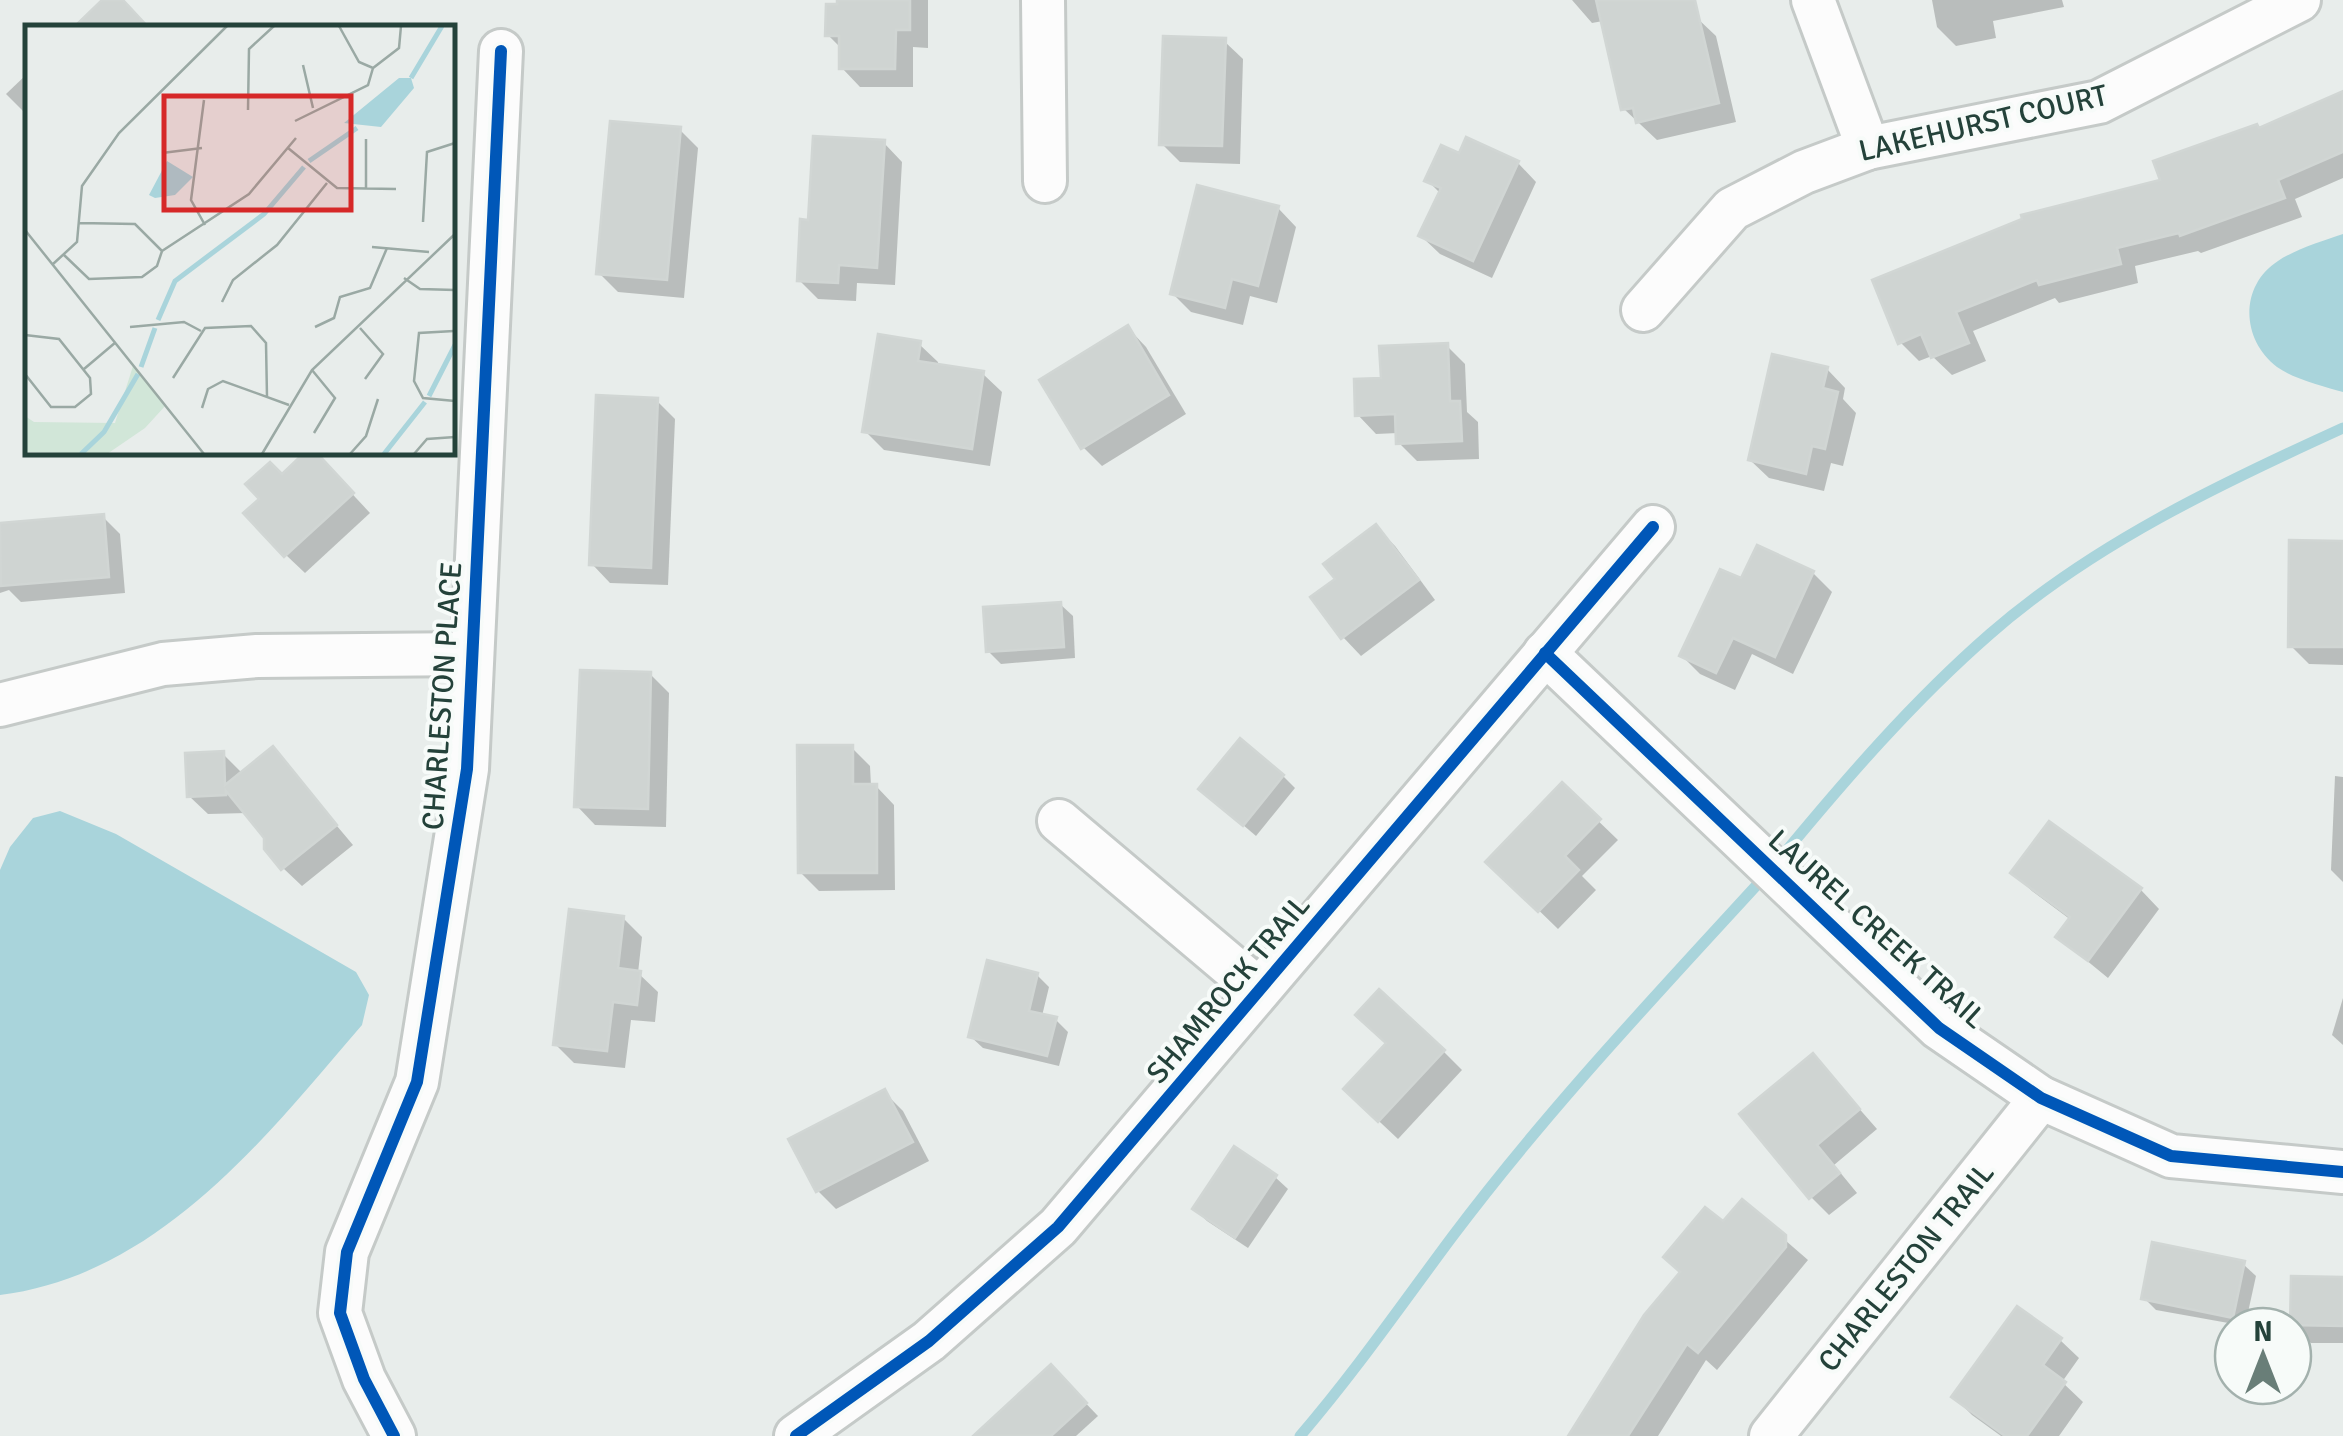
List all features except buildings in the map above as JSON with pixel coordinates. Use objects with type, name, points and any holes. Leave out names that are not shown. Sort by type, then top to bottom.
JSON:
[{"type":"street","points":[[1043,0],[1045,180]]},
{"type":"street","points":[[1813,0],[1868,148]]},
{"type":"street","name":"LAKEHURST COURT","points":[[1643,310],[1732,209],[1804,172],[1868,148],[2099,102],[2299,0]]},
{"type":"street","name":"CHARLESTON PLACE","points":[[394,1436],[364,1379],[340,1313],[347,1252],[416,1082],[468,769],[501,51]]},
{"type":"street","name":"SHAMROCK TRAIL","points":[[796,1436],[928,1341],[1058,1227],[1653,527]]},
{"type":"street","name":"LAUREL CREEK TRAIL","points":[[1546,653],[1939,1028],[2041,1098],[2171,1156],[2343,1172]]},
{"type":"street","points":[[0,705],[162,664],[258,656],[472,654]]},
{"type":"street","points":[[1059,820],[1260,990]]},
{"type":"street","name":"CHARLESTON TRAIL","points":[[1771,1436],[2041,1098]]},
{"type":"water","points":[[2343,234],[2343,392],[2300,379],[2277,367],[2256,343],[2249,313],[2256,284],[2278,261]]},
{"type":"water","points":[[60,811],[116,834],[356,972],[369,995],[362,1025],[287,1112],[204,1195],[159,1231],[110,1260],[57,1282],[0,1295],[0,870],[10,847],[33,818]]},
{"type":"waterway","points":[[1778,861],[1906,715],[1961,660],[2030,602],[2159,518],[2343,428]]},
{"type":"waterway","points":[[1300,1436],[1527,1143],[1766,875]]},
{"type":"cycle path","points":[[394,1436],[364,1379],[340,1313],[347,1252],[417,1082],[467,769],[501,51]]},
{"type":"cycle path","points":[[796,1436],[929,1341],[1058,1227],[1653,527]]},
{"type":"cycle path","points":[[1545,653],[1939,1028],[2041,1098],[2171,1156],[2343,1172]]}]
